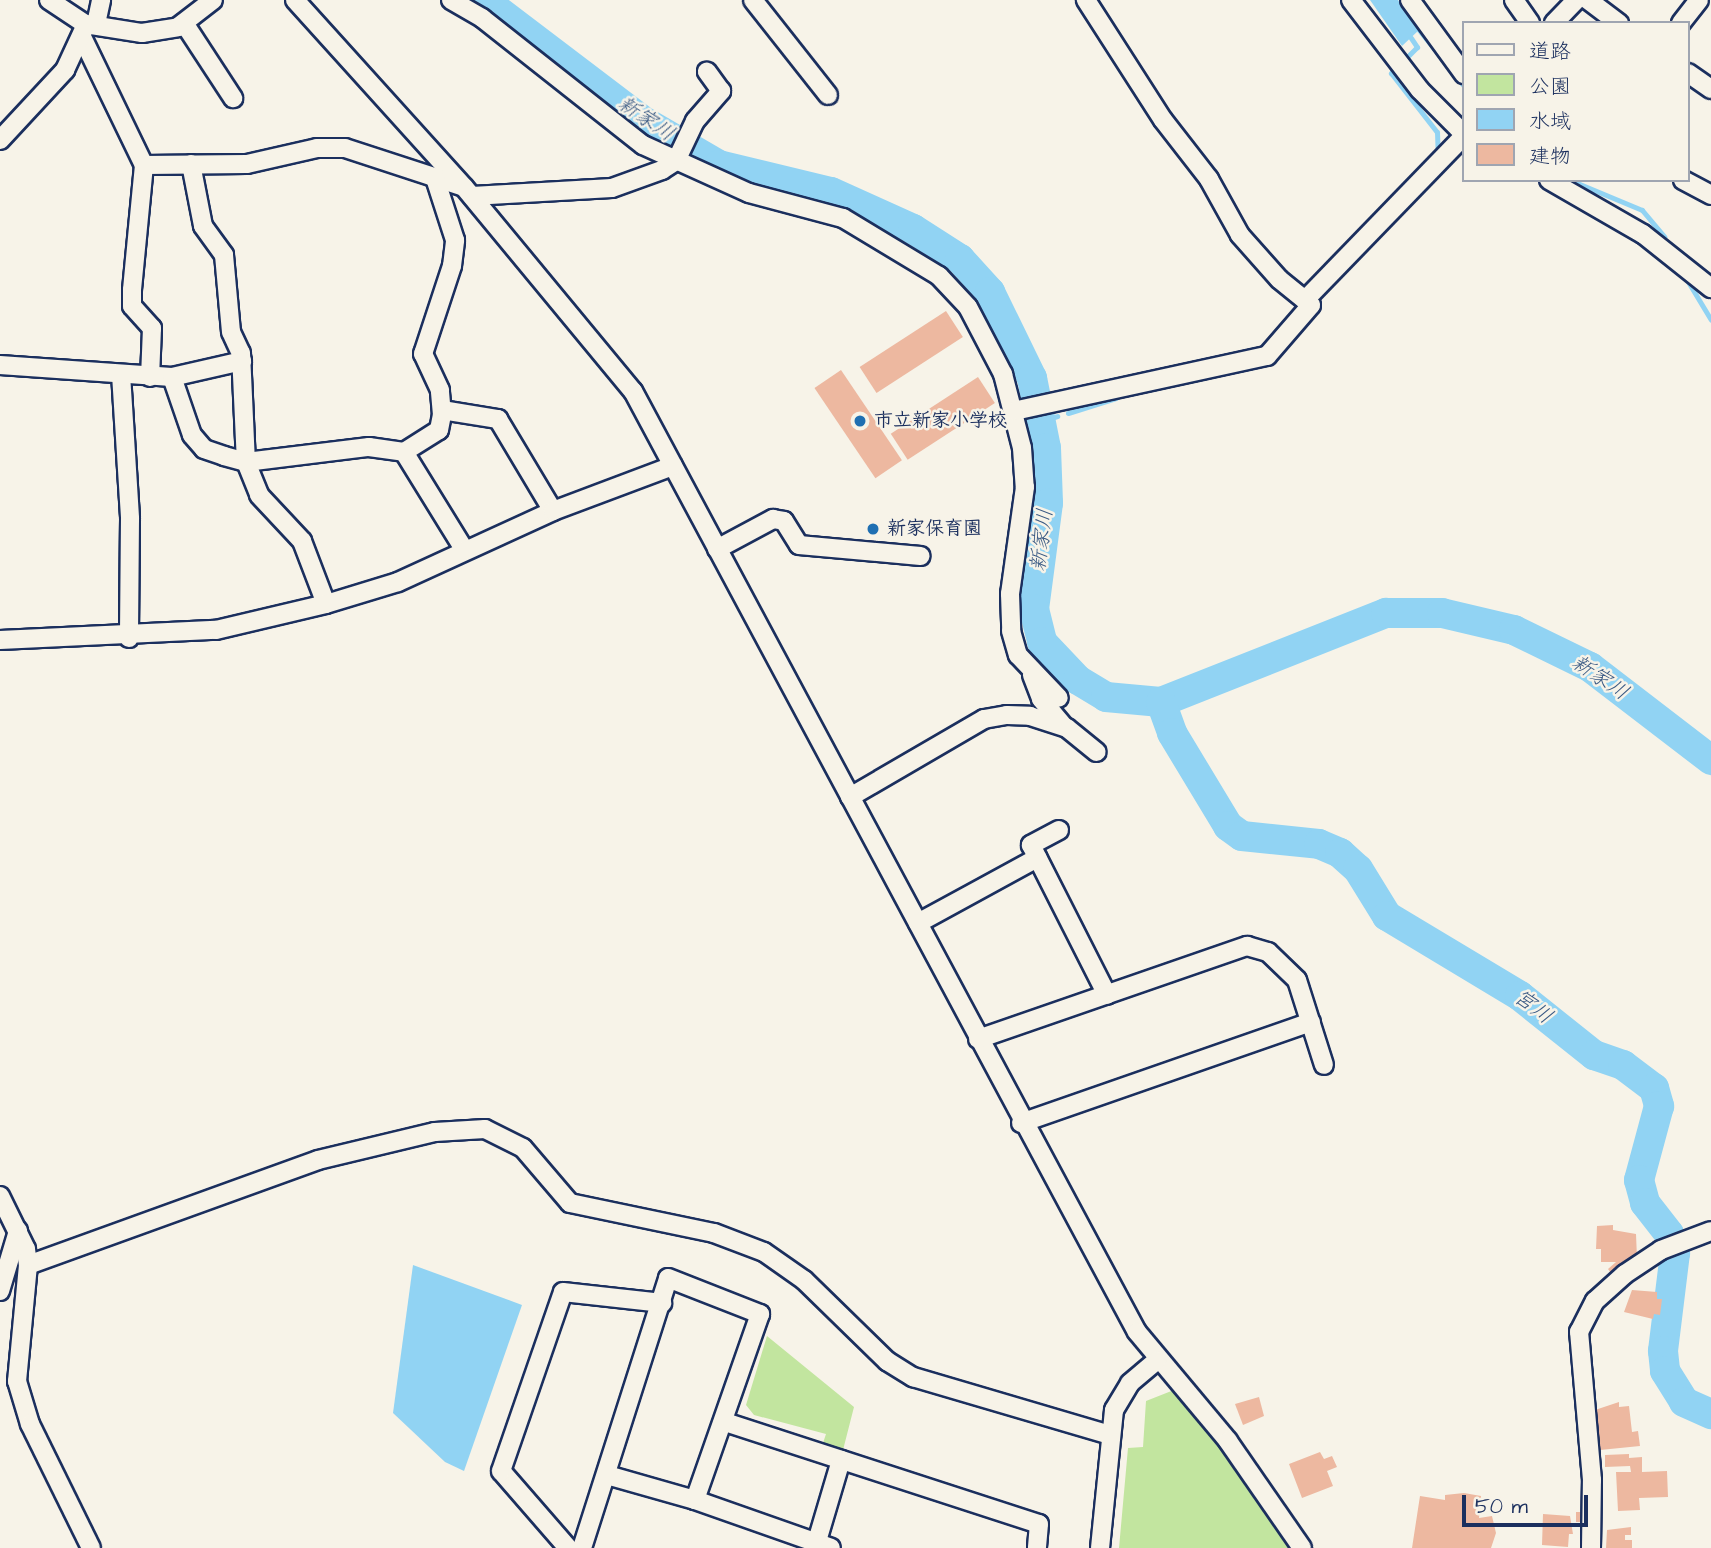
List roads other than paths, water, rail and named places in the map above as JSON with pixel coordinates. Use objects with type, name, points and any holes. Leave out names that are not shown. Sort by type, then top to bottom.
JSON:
[{"type":"street","points":[[49,0],[88,29],[144,165],[132,306],[152,328],[150,377]]},
{"type":"street","points":[[0,140],[65,70],[101,0]]},
{"type":"street","points":[[88,29],[142,33],[184,23],[213,0]]},
{"type":"street","points":[[295,0],[468,192],[615,366],[673,466],[918,923],[1021,1123],[1157,1360],[1220,1430],[1302,1548]]},
{"type":"street","points":[[451,0],[482,18],[643,145],[749,193],[843,218],[939,276],[968,307],[990,344],[1014,411],[1025,487],[1010,594],[1011,631],[1018,654],[1031,672],[1059,698]]},
{"type":"street","points":[[753,0],[828,95]]},
{"type":"street","points":[[1014,411],[1267,356],[1311,304],[1240,235],[1209,179],[1163,120],[1086,0]]},
{"type":"street","points":[[1305,300],[1462,128],[1397,63],[1351,0]]},
{"type":"street","points":[[1410,0],[1462,71]]},
{"type":"street","points":[[1514,0],[1529,21]]},
{"type":"street","points":[[1556,21],[1576,0]]},
{"type":"street","points":[[1588,0],[1616,21]]},
{"type":"street","points":[[1683,21],[1699,0]]},
{"type":"street","points":[[184,23],[233,98]]},
{"type":"street","points":[[144,165],[247,164],[317,148],[345,148],[468,192],[612,188],[676,161],[695,121],[721,91],[707,72]]},
{"type":"street","points":[[1690,74],[1711,89]]},
{"type":"street","points":[[191,164],[203,226],[224,255],[231,332],[242,361],[246,462],[259,495],[302,541],[326,604]]},
{"type":"street","points":[[172,377],[183,416],[204,449],[246,462],[369,447],[404,452],[439,430],[442,410],[440,390],[423,354],[449,277],[455,240],[435,178]]},
{"type":"street","points":[[1552,182],[1643,234],[1711,288]]},
{"type":"street","points":[[1687,182],[1711,195]]},
{"type":"street","points":[[0,365],[172,377],[242,361]]},
{"type":"street","points":[[121,374],[130,519],[129,638]]},
{"type":"street","points":[[442,410],[498,419],[553,511]]},
{"type":"street","points":[[404,452],[464,549]]},
{"type":"street","points":[[0,640],[129,638],[216,630],[326,604],[398,582],[464,549],[553,511],[673,466]]},
{"type":"street","points":[[717,549],[773,519],[784,521],[799,545],[921,556]]},
{"type":"street","points":[[1031,672],[1041,698],[1067,728],[1097,752]]},
{"type":"street","points":[[850,797],[984,719],[1030,716],[1067,728]]},
{"type":"street","points":[[1059,830],[1031,845],[1107,995]]},
{"type":"street","points":[[918,923],[1037,858]]},
{"type":"street","points":[[978,1039],[1247,946],[1268,952],[1297,980],[1325,1065]]},
{"type":"street","points":[[1021,1123],[1311,1022]]},
{"type":"street","points":[[28,1265],[329,1157],[445,1130],[485,1129],[523,1148],[570,1203],[714,1233],[764,1252],[804,1280],[887,1361],[913,1377],[1111,1435]]},
{"type":"street","points":[[0,1196],[18,1231],[28,1265],[17,1381],[30,1423],[91,1548]]},
{"type":"street","points":[[0,1291],[18,1231]]},
{"type":"street","points":[[1591,1548],[1592,1480],[1579,1332],[1595,1301],[1661,1250],[1683,1239],[1711,1231]]},
{"type":"street","points":[[582,1548],[668,1278],[760,1314],[725,1422],[695,1500]]},
{"type":"street","points":[[568,1548],[501,1471],[563,1292],[662,1303]]},
{"type":"street","points":[[1100,1548],[1114,1410],[1130,1383],[1157,1360]]},
{"type":"street","points":[[725,1422],[1039,1524],[1038,1548]]},
{"type":"street","points":[[607,1475],[695,1500],[821,1546],[841,1460]]},
{"type":"water","points":[[1370,0],[1398,0],[1419,30],[1402,46]]},
{"type":"water","points":[[413,1265],[522,1305],[464,1471],[445,1462],[393,1413]]},
{"type":"waterway","name":"新家川","points":[[484,0],[645,122],[719,165],[831,192],[913,229],[960,259],[990,292],[1032,378],[1046,448],[1048,503],[1034,609],[1042,642],[1078,680],[1106,697],[1161,702],[1386,613],[1442,613],[1514,630],[1590,667],[1711,760]]},
{"type":"waterway","points":[[1419,30],[1462,84]]},
{"type":"waterway","points":[[1411,38],[1417,47],[1391,73],[1437,132],[1438,155]]},
{"type":"waterway","points":[[1575,182],[1642,210],[1665,237]]},
{"type":"waterway","points":[[1684,275],[1711,320]]},
{"type":"waterway","points":[[1261,349],[1298,307]]},
{"type":"waterway","points":[[1068,413],[1116,398]]},
{"type":"waterway","points":[[1041,421],[1057,416]]},
{"type":"waterway","name":"宮川","points":[[1161,702],[1172,733],[1228,826],[1242,836],[1319,844],[1340,853],[1358,869],[1387,916],[1520,996],[1594,1055],[1623,1065],[1654,1088],[1659,1106],[1639,1180],[1645,1203],[1669,1234],[1675,1253],[1663,1351],[1665,1371],[1684,1402],[1711,1414]]},
{"type":"place","name":"市立新家小学校","points":[[860,421]]},
{"type":"place","name":"新家保育園","points":[[873,529]]}]
